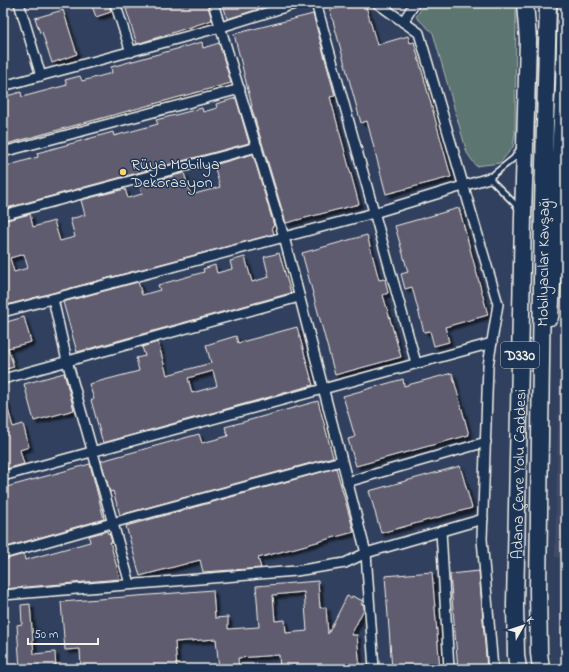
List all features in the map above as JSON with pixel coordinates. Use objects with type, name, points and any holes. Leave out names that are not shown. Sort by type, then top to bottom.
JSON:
[{"type":"highway","name":"D330","points":[[525,3],[528,40]]},
{"type":"highway","points":[[528,40],[533,3]]},
{"type":"highway","name":"Mobilyacılar Kavşağı","points":[[541,370],[542,204],[548,3]]},
{"type":"highway","name":"Mobilyacılar Kavşağı","points":[[541,370],[552,309],[564,88],[566,3]]},
{"type":"highway","name":"Adana Çevre Yolu Caddesi","points":[[518,669],[516,654],[515,605],[528,40]]},
{"type":"highway","name":"Adana Çevre Yolu Caddesi","points":[[541,370],[538,590],[541,669]]},
{"type":"street","points":[[19,3],[41,76]]},
{"type":"street","points":[[115,3],[131,52]]},
{"type":"street","points":[[213,3],[284,237],[341,461],[366,552],[374,669]]},
{"type":"street","points":[[3,86],[221,27],[298,3]]},
{"type":"street","points":[[316,3],[416,363]]},
{"type":"street","points":[[377,3],[419,33],[498,304],[488,366],[482,539],[493,669]]},
{"type":"street","points":[[403,22],[414,3]]},
{"type":"street","points":[[3,152],[240,89]]},
{"type":"street","points":[[3,216],[257,147]]},
{"type":"street","points":[[3,312],[374,213],[490,178]]},
{"type":"street","points":[[3,378],[299,297]]},
{"type":"street","points":[[53,299],[67,361],[130,584]]},
{"type":"street","points":[[3,476],[492,343]]},
{"type":"street","points":[[347,482],[486,442]]},
{"type":"street","points":[[3,554],[112,522],[341,461]]},
{"type":"street","points":[[3,595],[296,571],[345,563],[366,552],[483,519]]},
{"type":"street","points":[[441,531],[449,669]]},
{"type":"lane","points":[[523,217],[514,202],[490,178],[514,158],[526,138]]},
{"type":"shaded area","points":[[566,272],[566,558],[555,557],[560,349]]},
{"type":"green space","points":[[425,3],[516,3],[515,134],[513,147],[500,163],[476,166],[467,153],[433,33],[416,17]]},
{"type":"building","points":[[91,3],[109,3],[111,12],[96,17]]},
{"type":"building","points":[[144,3],[207,3],[212,20],[137,44],[126,9]]},
{"type":"building","points":[[223,3],[278,3],[227,19]]},
{"type":"building","points":[[356,3],[365,3],[377,45],[408,36],[410,43],[414,42],[451,177],[386,194],[367,121],[361,123],[330,10]]},
{"type":"building","points":[[63,10],[77,54],[52,63],[42,32],[40,33],[35,18]]},
{"type":"building","points":[[313,14],[335,96],[330,97],[359,204],[286,223],[251,106],[234,34]]},
{"type":"building","points":[[202,42],[203,48],[219,43],[231,83],[3,145],[3,97],[21,92],[22,97],[67,85],[65,80],[80,76],[82,81],[112,73],[111,67]]},
{"type":"building","points":[[236,98],[249,143],[3,209],[3,167],[38,157],[37,153],[113,132],[114,136],[158,124],[156,120],[202,108],[203,112],[217,108],[216,104]]},
{"type":"building","points":[[253,154],[274,226],[272,227],[274,234],[3,306],[3,221],[30,214],[33,227],[54,221],[60,241],[75,237],[70,219],[85,215],[81,200],[125,189],[128,198],[142,194],[139,185],[184,173],[191,195],[220,187],[214,165]],"holes":[[[24,254],[28,268],[14,272],[10,258]]]},
{"type":"building","points":[[459,208],[488,315],[445,327],[449,342],[434,346],[430,331],[424,332],[412,287],[405,289],[401,274],[408,272],[395,226]]},
{"type":"building","points":[[367,235],[379,280],[385,279],[388,293],[383,295],[401,357],[335,375],[302,253]]},
{"type":"building","points":[[279,253],[291,293],[77,352],[63,302],[138,282],[142,295],[160,290],[158,285],[204,272],[203,269],[215,265],[217,273],[232,269],[230,261],[245,257],[252,282],[269,277],[264,257]]},
{"type":"building","points":[[24,317],[31,342],[8,348],[14,367],[3,370],[3,323]]},
{"type":"building","points":[[297,327],[313,385],[103,443],[91,400],[94,399],[89,384],[139,371],[136,358],[145,356],[142,347],[158,342],[167,375],[211,363],[206,345],[236,336],[238,343]],"holes":[[[213,371],[217,386],[192,393],[188,378]]]},
{"type":"building","points":[[64,373],[74,410],[34,421],[24,384]]},
{"type":"building","points":[[452,373],[469,435],[356,466],[348,439],[355,437],[343,396],[403,379],[404,386]]},
{"type":"building","points":[[3,399],[5,399],[13,427],[23,424],[29,447],[20,450],[24,464],[3,470]]},
{"type":"building","points":[[318,401],[333,457],[120,515],[113,491],[110,492],[101,461],[199,434],[202,443],[228,436],[225,427]]},
{"type":"building","points":[[90,464],[104,519],[3,548],[3,488]]},
{"type":"building","points":[[460,466],[472,508],[381,533],[369,491]]},
{"type":"building","points":[[336,468],[354,532],[258,558],[261,568],[203,572],[200,560],[140,576],[126,526]]},
{"type":"building","points":[[107,531],[112,542],[110,542],[120,579],[3,589],[3,560],[24,554],[25,560],[90,542],[89,536]]},
{"type":"building","points":[[479,571],[487,669],[458,669],[450,574]]},
{"type":"building","points":[[432,572],[440,669],[392,669],[385,576]]},
{"type":"building","points":[[318,581],[320,608],[326,607],[328,634],[347,596],[351,598],[352,596],[363,601],[361,604],[364,605],[364,609],[351,635],[357,635],[360,669],[280,669],[279,655],[238,658],[239,669],[219,669],[216,639],[175,642],[177,669],[81,669],[80,649],[65,650],[61,602],[213,590],[215,618],[228,617],[228,629],[259,627],[256,586]],"holes":[[[304,592],[307,631],[286,633],[285,620],[275,621],[273,595]]]},
{"type":"building","points":[[30,604],[34,654],[55,652],[56,669],[20,669],[17,625],[22,624],[21,605]]},
{"type":"place","name":"Rüya Mobilya Dekorasyon","points":[[123,172]]}]
